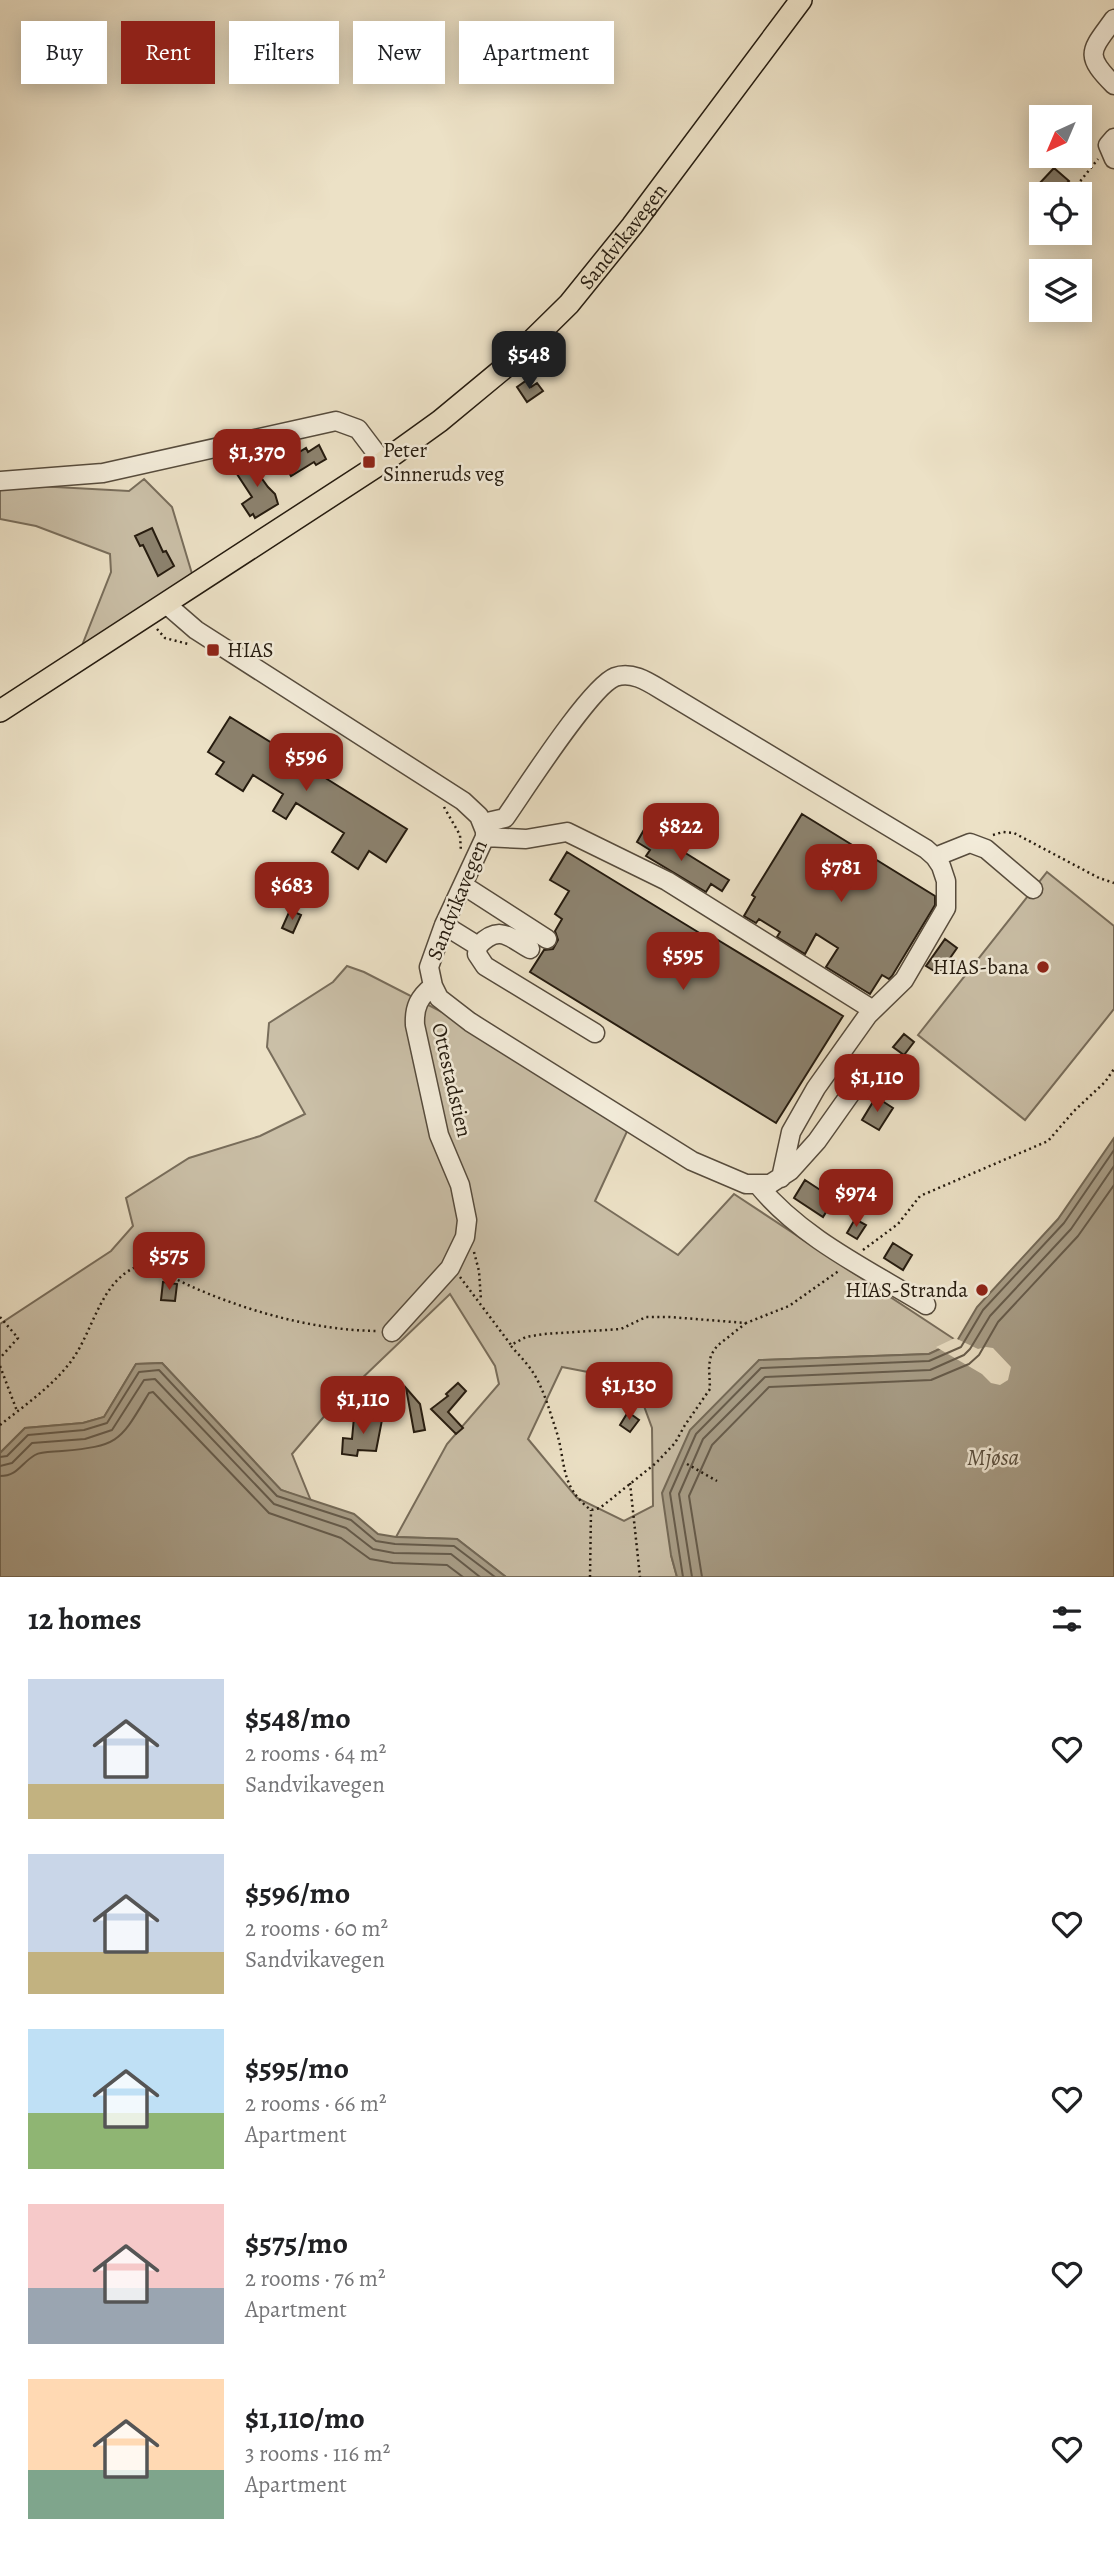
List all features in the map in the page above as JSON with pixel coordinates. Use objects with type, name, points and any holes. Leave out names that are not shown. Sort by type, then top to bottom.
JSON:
[{"type":"main road","name":"Sandvikavegen","points":[[0,711],[383,462],[440,421],[496,375],[538,337],[632,226],[801,0]]},
{"type":"street","points":[[1114,19],[1092,52],[1096,65],[1114,85]]},
{"type":"street","points":[[0,481],[103,473],[336,421],[358,429],[383,462]]},
{"type":"street","name":"Sandvikavegen","points":[[166,604],[196,630],[463,801],[480,816],[484,830],[430,961],[429,975],[432,986]]},
{"type":"street","points":[[484,830],[505,818],[600,688],[614,677],[629,675],[645,680],[682,701],[935,857],[946,881],[946,908],[904,980],[873,1010],[841,1052],[797,1120],[785,1151],[781,1178]]},
{"type":"street","points":[[484,830],[526,839],[567,832],[667,881],[873,1010]]},
{"type":"street","points":[[935,857],[970,843],[986,849],[1033,889]]},
{"type":"street","points":[[463,885],[547,939]]},
{"type":"street","points":[[444,925],[478,946]]},
{"type":"street","points":[[530,949],[502,933],[486,938],[478,946],[477,954],[485,966],[595,1033]]},
{"type":"street","points":[[432,986],[439,998],[470,1022],[692,1161],[736,1181],[758,1185],[769,1184],[781,1178],[817,1141],[868,1069]]},
{"type":"street","name":"Ottestadstien","points":[[392,1332],[450,1268],[461,1247],[466,1228],[464,1199],[439,1135],[415,1025],[414,1015],[418,1002],[432,986]]},
{"type":"street","points":[[758,1185],[776,1208],[926,1305]]},
{"type":"path","points":[[1081,182],[1112,147]]},
{"type":"path","points":[[155,627],[165,638],[193,646]]},
{"type":"path","points":[[443,806],[460,835],[461,854]]},
{"type":"path","points":[[970,843],[1003,832],[1014,833],[1099,878],[1114,883]]},
{"type":"path","points":[[466,1228],[480,1271],[484,1311],[534,1373],[557,1431],[570,1488],[582,1503],[592,1510],[600,1508],[656,1463],[675,1443],[710,1389],[711,1355],[718,1346],[746,1323],[789,1306],[898,1224],[920,1196],[1048,1141],[1074,1111],[1105,1082],[1114,1069]]},
{"type":"path","points":[[0,1425],[49,1386],[72,1360],[114,1284],[133,1267],[144,1264],[248,1308],[339,1330],[392,1332]]},
{"type":"path","points":[[450,1268],[481,1302]]},
{"type":"path","points":[[0,1317],[18,1338],[0,1358]]},
{"type":"path","points":[[510,1345],[526,1337],[544,1334],[621,1328],[646,1317],[746,1323]]},
{"type":"path","points":[[0,1366],[17,1411]]},
{"type":"path","points":[[687,1464],[717,1481]]},
{"type":"path","points":[[631,1483],[640,1577]]},
{"type":"path","points":[[590,1577],[592,1510]]},
{"type":"shaded area","points":[[144,479],[172,507],[193,577],[103,643],[83,643],[111,572],[110,554],[36,526],[0,519],[0,484],[129,491]]},
{"type":"shaded area","name":"HIAS-bana","points":[[1047,872],[1114,926],[1114,1009],[1025,1120],[918,1035]]},
{"type":"shaded area","points":[[347,966],[364,972],[477,1030],[630,1125],[595,1201],[678,1255],[734,1194],[957,1341],[929,1354],[759,1360],[671,1555],[677,1577],[506,1577],[457,1539],[396,1537],[447,1444],[499,1384],[495,1366],[450,1294],[333,1406],[292,1454],[311,1501],[281,1490],[162,1363],[136,1364],[104,1417],[83,1423],[25,1428],[0,1453],[0,1324],[111,1251],[133,1226],[126,1198],[189,1158],[260,1136],[305,1114],[267,1047],[269,1023],[333,982]],"holes":[[[562,1367],[593,1373],[641,1398],[652,1428],[653,1506],[624,1521],[577,1498],[528,1439]]]},
{"type":"water","name":"Mjøsa","points":[[1114,1138],[1114,1577],[677,1577],[662,1493],[690,1430],[759,1360],[929,1354],[957,1341],[977,1307],[1058,1219]]},
{"type":"water","points":[[162,1363],[281,1490],[354,1514],[378,1534],[457,1539],[506,1577],[0,1577],[0,1453],[25,1428],[83,1423],[104,1417],[136,1364]]},
{"type":"pier","points":[[955,1338],[978,1349],[993,1348],[1011,1367],[1008,1380],[1000,1385],[991,1383],[982,1374],[936,1347]]},
{"type":"building","points":[[1054,168],[1069,181],[1068,182],[1041,182]]},
{"type":"building","points":[[527,380],[531,387],[537,383],[543,391],[527,402],[517,387]]},
{"type":"building","points":[[319,445],[326,459],[316,465],[314,462],[291,476],[283,462],[306,448],[308,452]]},
{"type":"building","points":[[259,459],[267,471],[260,476],[275,494],[278,504],[255,518],[253,514],[250,516],[242,504],[252,497],[235,471]]},
{"type":"building","points":[[152,528],[163,552],[166,551],[174,566],[158,576],[143,545],[140,546],[135,536]]},
{"type":"building","points":[[230,717],[306,764],[308,761],[322,769],[319,774],[407,829],[386,862],[369,851],[358,869],[332,852],[344,833],[296,803],[286,819],[273,811],[283,794],[253,775],[243,791],[216,774],[224,762],[208,752]]},
{"type":"building","points":[[802,814],[935,896],[935,905],[892,976],[889,979],[882,975],[870,994],[826,967],[838,948],[816,934],[805,954],[777,937],[780,932],[759,919],[756,923],[744,916],[755,897],[752,895]]},
{"type":"building","points":[[645,828],[729,880],[722,891],[711,884],[706,892],[646,856],[650,850],[637,842]]},
{"type":"building","points":[[567,852],[843,1016],[776,1123],[530,972],[544,950],[553,949],[558,940],[555,931],[562,919],[555,914],[569,891],[550,880]]},
{"type":"building","points":[[290,910],[301,915],[293,933],[282,928]]},
{"type":"building","points":[[945,939],[957,948],[939,974],[926,966]]},
{"type":"building","points":[[904,1034],[914,1042],[904,1055],[893,1047]]},
{"type":"building","points":[[876,1097],[893,1108],[879,1130],[862,1120]]},
{"type":"building","points":[[805,1180],[834,1199],[823,1217],[794,1198]]},
{"type":"building","points":[[855,1219],[866,1225],[857,1239],[847,1233]]},
{"type":"building","points":[[893,1243],[912,1255],[903,1270],[884,1258]]},
{"type":"building","points":[[163,1282],[177,1284],[175,1301],[161,1300]]},
{"type":"building","points":[[458,1383],[466,1391],[448,1412],[463,1428],[456,1434],[431,1409],[448,1396],[446,1394]]},
{"type":"building","points":[[406,1388],[420,1404],[425,1430],[414,1432]]},
{"type":"building","points":[[628,1412],[639,1420],[630,1432],[620,1425]]},
{"type":"building","points":[[354,1417],[382,1420],[376,1451],[358,1450],[357,1456],[342,1454],[343,1438],[352,1439]]},
{"type":"place","name":"Peter Sinneruds veg","points":[[369,462]]},
{"type":"place","name":"HIAS","points":[[213,650]]},
{"type":"place","name":"HIAS-bana","points":[[1043,967]]},
{"type":"place","name":"HIAS-Stranda","points":[[982,1290]]}]
